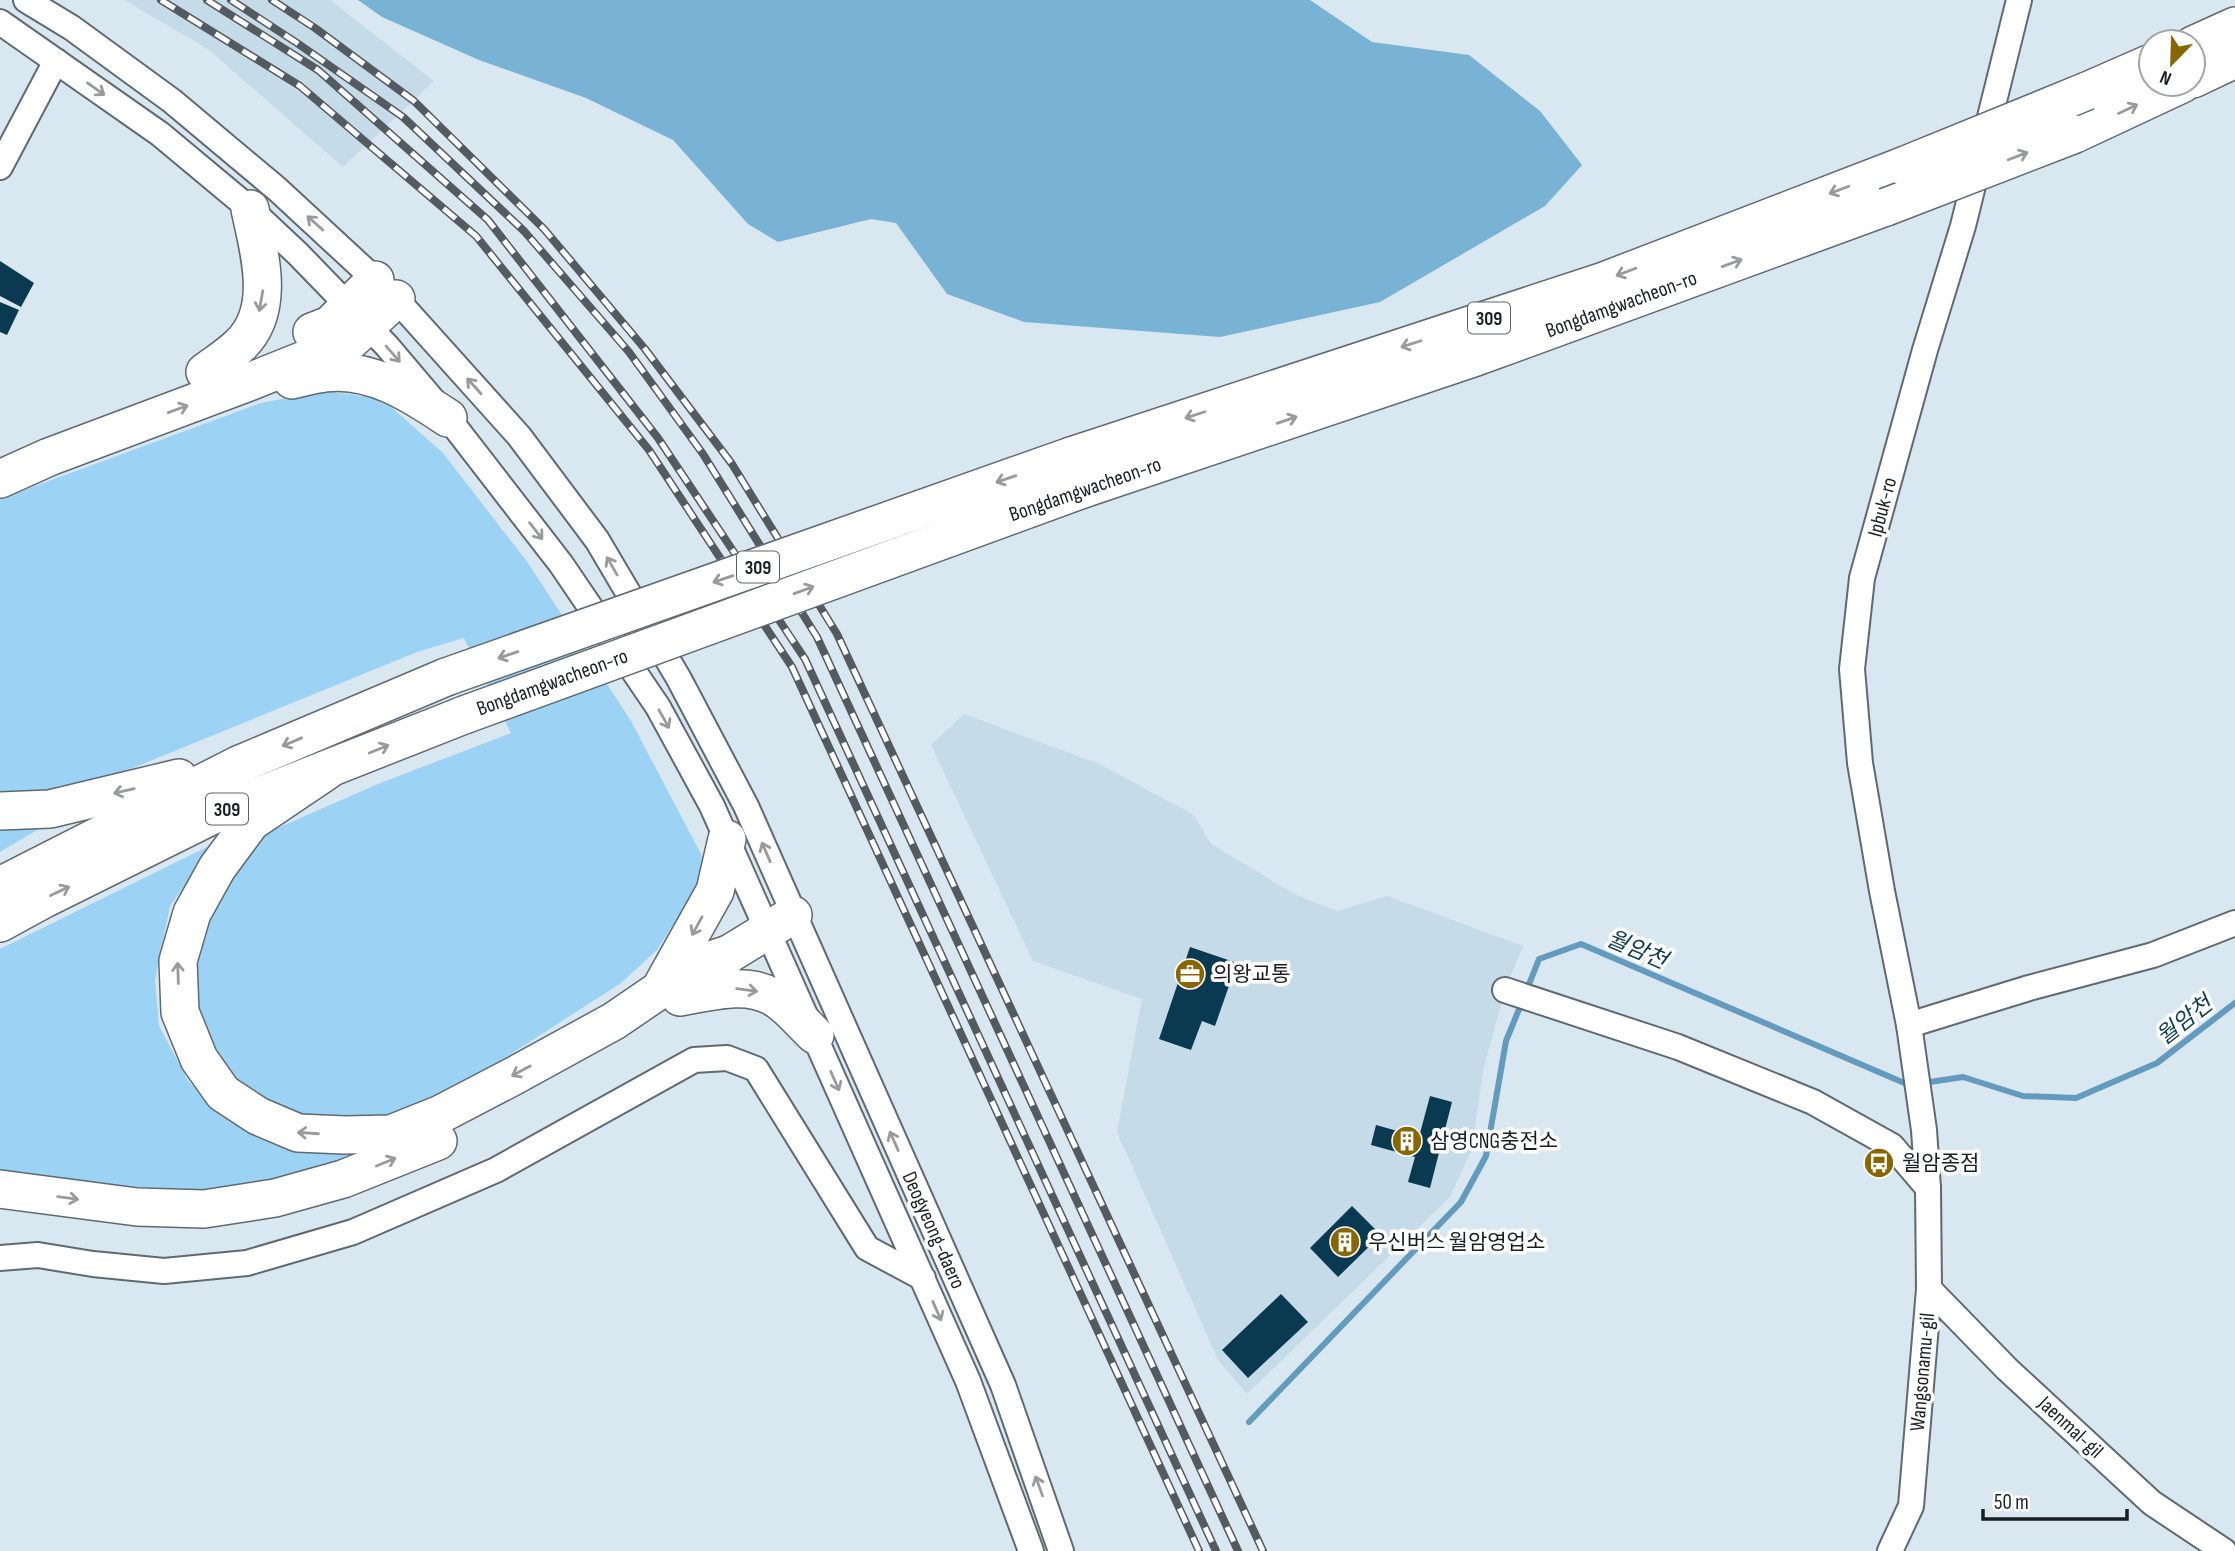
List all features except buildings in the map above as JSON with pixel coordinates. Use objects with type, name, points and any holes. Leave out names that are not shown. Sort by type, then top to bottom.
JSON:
[{"type":"highway","points":[[2207,39],[2235,26]]},
{"type":"highway","points":[[2207,72],[2235,59]]},
{"type":"highway","name":"Bongdamgwacheon-ro","points":[[0,923],[223,810],[1077,472],[1604,281],[1903,166],[2137,69]]},
{"type":"highway","name":"Bongdamgwacheon-ro","points":[[0,886],[238,765],[446,677],[1077,472],[1476,357],[1886,207],[2075,134],[2152,98]]},
{"type":"highway","points":[[205,372],[242,343],[258,317],[263,287],[250,209]]},
{"type":"highway","points":[[0,453],[205,372],[358,316],[386,290]]},
{"type":"highway","points":[[0,479],[49,457],[349,342],[358,316]]},
{"type":"highway","points":[[249,382],[282,382],[328,372],[374,376],[415,396],[448,418]]},
{"type":"highway","points":[[0,811],[50,808],[238,765]]},
{"type":"highway","points":[[328,770],[251,822],[217,867],[192,913],[178,961],[180,1012],[199,1059],[223,1093],[258,1116],[298,1133],[391,1134],[441,1114],[670,993],[731,988],[756,990],[774,997],[815,1035]]},
{"type":"highway","points":[[670,993],[715,891],[727,839]]},
{"type":"highway","points":[[0,1189],[137,1207],[204,1209],[275,1198],[343,1179],[440,1140],[551,1083],[648,1023],[670,993],[696,965],[729,954],[780,922]]},
{"type":"street","points":[[26,0],[72,28],[172,101],[277,189],[386,290],[519,436],[597,540],[679,679],[740,795],[780,922]]},
{"type":"street","name":"Ipbuk-ro","points":[[1924,1130],[1909,1025],[1860,763],[1852,669],[1862,578],[1925,350],[1963,226],[2019,0]]},
{"type":"street","points":[[0,22],[160,134],[250,209],[358,316],[448,418],[561,564],[658,707],[727,839],[780,922]]},
{"type":"street","points":[[0,167],[56,61]]},
{"type":"street","name":"Deogyeong-daero","points":[[780,922],[815,1035],[968,1381],[1031,1551]]},
{"type":"street","name":"Deogyeong-daero","points":[[780,922],[1003,1385],[1060,1551]]},
{"type":"street","points":[[1909,1025],[2029,988],[2153,955],[2235,923]]},
{"type":"street","points":[[1505,990],[1678,1047],[1813,1102],[1892,1146],[1928,1188]]},
{"type":"street","points":[[0,1258],[38,1255],[93,1264],[164,1270],[247,1263],[354,1232],[496,1170],[694,1060],[727,1058],[756,1069],[867,1248],[923,1278]]},
{"type":"street","name":"Wangsonamu-gil","points":[[1889,1551],[1911,1506],[1929,1289],[1928,1188],[1924,1130]]},
{"type":"street","name":"Jaenmal-gil","points":[[1929,1289],[2007,1369],[2152,1503],[2224,1551]]},
{"type":"shaded area","points":[[124,0],[330,0],[434,81],[343,167],[208,49]]},
{"type":"shaded area","points":[[358,0],[1310,0],[1372,42],[1469,55],[1540,111],[1582,165],[1545,206],[1380,302],[1220,337],[1024,322],[947,294],[896,223],[871,219],[778,242],[748,224],[673,140],[586,98],[479,60],[382,17]]},
{"type":"shaded area","points":[[323,391],[381,398],[443,453],[528,563],[631,721],[702,856],[700,881],[689,900],[657,950],[621,983],[424,1110],[387,1117],[326,1121],[281,1111],[225,1077],[185,999],[225,866],[266,833],[378,784],[511,733],[464,638],[417,652],[84,788],[0,798],[0,499],[261,403]]},
{"type":"shaded area","points":[[964,714],[1099,764],[1194,815],[1211,844],[1296,895],[1337,911],[1387,896],[1523,946],[1505,990],[1483,1071],[1472,1149],[1450,1197],[1247,1394],[1218,1360],[1117,1132],[1142,999],[1033,961],[931,745]]},
{"type":"shaded area","points":[[0,827],[42,827],[0,852]]},
{"type":"shaded area","points":[[215,843],[170,906],[155,980],[159,1026],[189,1082],[231,1121],[281,1141],[400,1143],[286,1184],[180,1196],[0,1176],[0,949]]},
{"type":"waterway","name":"월암천","points":[[1526,992],[1539,959],[1581,944],[1913,1085]]},
{"type":"waterway","name":"월암천","points":[[1249,1422],[1461,1202],[1486,1156],[1506,1041],[1522,1002]]},
{"type":"waterway","name":"월암천","points":[[1923,1083],[1963,1077],[2023,1096],[2076,1098],[2157,1063],[2235,1003]]},
{"type":"railway","points":[[161,0],[300,86],[476,236],[649,450],[792,667],[1199,1551]]},
{"type":"railway","points":[[207,0],[318,70],[488,220],[658,438],[805,659],[1216,1551]]},
{"type":"railway","points":[[231,0],[403,117],[524,231],[629,352],[703,454],[817,637],[1238,1551]]},
{"type":"railway","points":[[272,0],[315,28],[414,101],[544,229],[645,349],[732,464],[837,634],[1263,1551]]},
{"type":"place","name":"의왕교통","points":[[1190,974]]},
{"type":"place","name":"삼영CNG충전소","points":[[1407,1141]]},
{"type":"place","name":"월암종점","points":[[1879,1163]]},
{"type":"place","name":"우신버스 월암영업소","points":[[1345,1242]]}]
